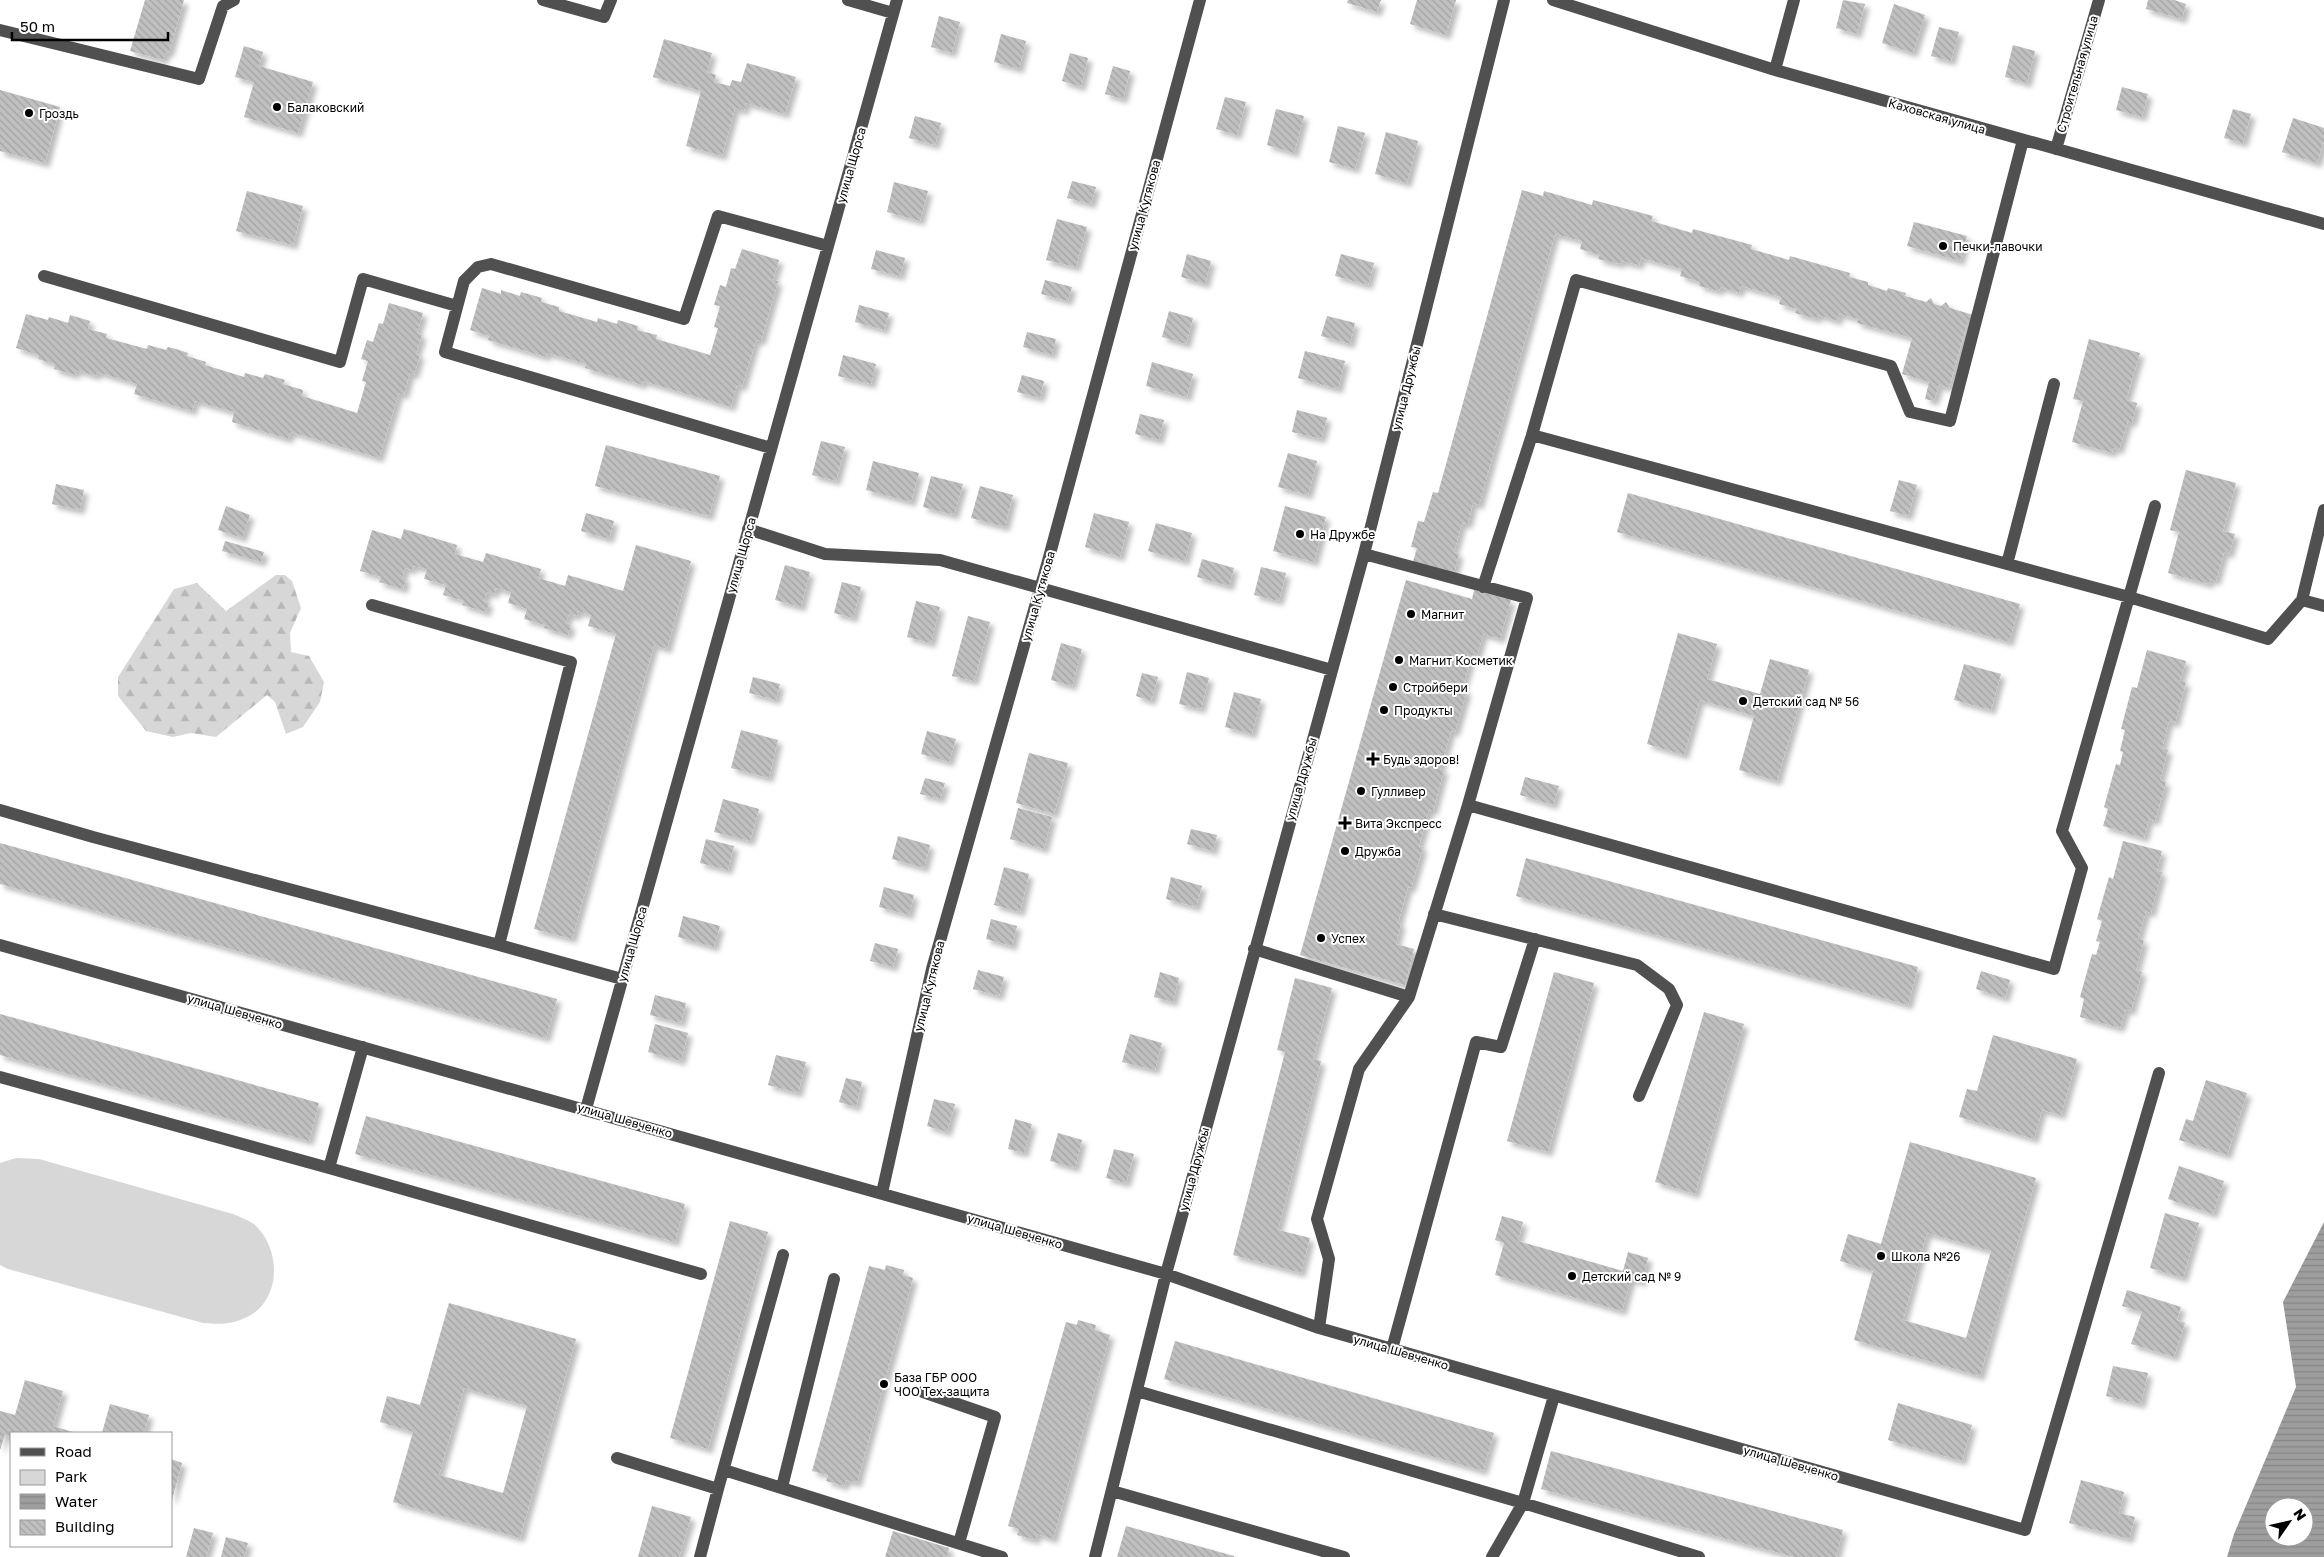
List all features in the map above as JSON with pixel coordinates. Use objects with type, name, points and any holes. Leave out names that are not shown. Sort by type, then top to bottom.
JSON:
[{"type":"street","points":[[0,30],[199,79],[223,6],[234,0]]},
{"type":"street","points":[[544,0],[604,17],[611,0]]},
{"type":"street","points":[[848,0],[894,13]]},
{"type":"street","name":"улица Щорса","points":[[586,1109],[897,0]]},
{"type":"street","name":"улица Кутякова","points":[[882,1194],[932,969],[1040,588],[1200,0]]},
{"type":"street","name":"улица Дружбы","points":[[1095,1557],[1166,1274],[1364,554],[1504,0]]},
{"type":"street","name":"Каховская улица","points":[[1553,0],[1775,70],[2324,224]]},
{"type":"street","points":[[1775,70],[1794,0]]},
{"type":"street","name":"Строительная улица","points":[[2056,149],[2098,0]]},
{"type":"street","points":[[1483,587],[1532,435],[1576,280],[1891,366],[1910,412],[1950,421],[2023,140]]},
{"type":"street","points":[[771,448],[445,352],[464,281],[478,267],[491,264],[684,319],[718,216],[828,246]]},
{"type":"street","points":[[44,276],[340,362],[363,279],[457,306]]},
{"type":"street","points":[[2007,564],[2054,384]]},
{"type":"street","points":[[1532,435],[2129,597],[2268,639],[2302,600],[2324,510]]},
{"type":"street","points":[[1468,805],[2054,969],[2082,868],[2062,831],[2155,506]]},
{"type":"street","points":[[748,529],[825,554],[940,560],[1332,670]]},
{"type":"street","points":[[1319,1328],[1329,1259],[1317,1219],[1359,1069],[1409,997],[1468,805],[1527,598],[1364,554]]},
{"type":"street","points":[[2302,600],[2324,606]]},
{"type":"street","points":[[372,605],[571,662],[499,945]]},
{"type":"street","points":[[0,810],[93,837],[622,979]]},
{"type":"street","points":[[1434,914],[1637,965],[1669,989],[1677,1005],[1639,1096]]},
{"type":"street","points":[[1392,1349],[1476,1042],[1501,1047],[1534,939]]},
{"type":"street","name":"улица Шевченко","points":[[0,945],[1166,1274],[1319,1328],[2025,1530],[2159,1073]]},
{"type":"street","points":[[1254,949],[1409,997]]},
{"type":"street","points":[[329,1168],[362,1047]]},
{"type":"street","points":[[0,1077],[701,1274]]},
{"type":"street","points":[[700,1557],[783,1255]]},
{"type":"street","points":[[782,1487],[834,1279]]},
{"type":"street","points":[[923,1392],[995,1417],[958,1543]]},
{"type":"street","points":[[1137,1392],[1523,1503],[1699,1557]]},
{"type":"street","points":[[1492,1557],[1523,1503],[1554,1396]]},
{"type":"street","points":[[617,1458],[718,1489]]},
{"type":"street","points":[[724,1470],[1002,1557]]},
{"type":"street","points":[[1112,1491],[1344,1557]]},
{"type":"green space","points":[[276,575],[285,575],[292,581],[301,608],[290,633],[291,652],[309,656],[324,682],[320,702],[303,727],[286,734],[275,702],[267,695],[216,737],[191,733],[173,737],[146,731],[118,696],[118,677],[174,589],[197,583],[226,611]]},
{"type":"green space","points":[[16,1158],[39,1159],[233,1214],[254,1224],[270,1247],[273,1261],[274,1274],[266,1300],[257,1310],[240,1320],[224,1324],[203,1323],[8,1269],[0,1265],[0,1163]]},
{"type":"water","points":[[2324,1222],[2324,1557],[2227,1557],[2234,1534],[2296,1387],[2283,1302]]},
{"type":"building","points":[[145,0],[184,0],[169,53],[166,52],[163,60],[130,51]]},
{"type":"building","points":[[1348,0],[1381,0],[1377,12],[1347,3]]},
{"type":"building","points":[[1417,0],[1456,0],[1446,35],[1410,24]]},
{"type":"building","points":[[1843,0],[1865,4],[1857,34],[1836,28]]},
{"type":"building","points":[[2148,0],[2174,0],[2186,4],[2182,19],[2146,9]]},
{"type":"building","points":[[1894,4],[1925,15],[1913,53],[1882,43]]},
{"type":"building","points":[[939,16],[960,22],[952,53],[931,47]]},
{"type":"building","points":[[1939,27],[1959,32],[1951,61],[1931,56]]},
{"type":"building","points":[[1001,34],[1026,41],[1019,69],[994,62]]},
{"type":"building","points":[[664,39],[712,53],[707,72],[716,75],[714,82],[730,86],[732,80],[741,82],[747,63],[796,77],[785,114],[746,103],[744,111],[735,108],[722,156],[686,146],[701,91],[653,77]]},
{"type":"building","points":[[2013,45],[2035,51],[2027,83],[2005,77]]},
{"type":"building","points":[[244,46],[263,52],[259,66],[313,82],[298,133],[244,117],[254,82],[235,77]]},
{"type":"building","points":[[1070,53],[1088,58],[1081,87],[1062,81]]},
{"type":"building","points":[[1113,66],[1130,71],[1123,99],[1105,94]]},
{"type":"building","points":[[2122,87],[2148,94],[2142,117],[2116,110]]},
{"type":"building","points":[[0,90],[60,107],[45,163],[0,151]]},
{"type":"building","points":[[1225,97],[1246,102],[1237,135],[1216,129]]},
{"type":"building","points":[[1276,109],[1304,116],[1294,153],[1267,145]]},
{"type":"building","points":[[2233,109],[2251,114],[2243,143],[2224,138]]},
{"type":"building","points":[[915,116],[941,123],[935,145],[909,138]]},
{"type":"building","points":[[2293,118],[2324,128],[2324,141],[2317,163],[2282,152]]},
{"type":"building","points":[[1338,126],[1365,133],[1355,169],[1329,162]]},
{"type":"building","points":[[1386,132],[1418,141],[1407,183],[1375,174]]},
{"type":"building","points":[[1072,181],[1096,187],[1091,204],[1067,198]]},
{"type":"building","points":[[894,182],[928,191],[920,221],[887,212]]},
{"type":"building","points":[[1522,190],[1543,196],[1544,191],[1592,205],[1593,200],[1653,216],[1651,221],[1692,233],[1693,229],[1752,245],[1751,249],[1789,260],[1790,256],[1850,273],[1849,277],[1868,282],[1868,285],[1887,291],[1888,288],[1906,293],[1905,296],[1926,302],[1931,298],[1934,304],[1941,306],[1946,302],[1950,308],[1973,315],[1970,325],[1967,324],[1949,388],[1939,385],[1934,401],[1925,399],[1929,382],[1902,374],[1912,338],[1857,323],[1858,319],[1839,314],[1838,321],[1818,315],[1817,319],[1795,313],[1797,309],[1779,304],[1781,297],[1741,286],[1739,293],[1721,287],[1719,291],[1699,286],[1700,282],[1680,276],[1682,269],[1641,258],[1639,265],[1621,261],[1620,264],[1598,259],[1600,255],[1580,249],[1582,241],[1555,234],[1479,505],[1473,503],[1468,524],[1462,523],[1454,552],[1459,554],[1453,577],[1412,565],[1417,548],[1411,547],[1418,521],[1424,522],[1433,492],[1438,493]]},
{"type":"building","points":[[247,191],[303,206],[293,245],[236,231]]},
{"type":"building","points":[[1057,219],[1087,227],[1076,267],[1046,260]]},
{"type":"building","points":[[1914,222],[1967,236],[1960,261],[1907,246]]},
{"type":"building","points":[[742,249],[779,260],[773,280],[778,281],[761,341],[756,340],[742,387],[737,385],[731,407],[643,381],[642,385],[585,368],[586,364],[547,353],[546,357],[488,340],[489,336],[470,330],[482,288],[501,294],[501,290],[520,296],[521,292],[542,298],[541,302],[559,307],[559,311],[597,322],[598,318],[617,324],[618,320],[638,326],[637,330],[657,335],[656,339],[710,355],[718,328],[714,327],[720,306],[714,305],[720,285],[726,287],[731,268],[735,269]]},
{"type":"building","points":[[876,250],[905,258],[900,276],[871,269]]},
{"type":"building","points":[[1187,254],[1211,261],[1205,284],[1181,277]]},
{"type":"building","points":[[1341,254],[1374,263],[1368,285],[1335,276]]},
{"type":"building","points":[[1045,280],[1072,287],[1068,301],[1041,294]]},
{"type":"building","points":[[389,303],[423,313],[417,333],[422,335],[416,354],[420,355],[414,375],[410,373],[404,395],[399,393],[379,458],[291,432],[288,439],[232,422],[234,412],[195,401],[192,411],[134,394],[137,384],[97,372],[96,376],[76,370],[75,375],[54,369],[55,364],[38,359],[39,355],[16,348],[26,314],[48,320],[49,317],[68,323],[70,315],[90,321],[88,329],[107,334],[106,338],[147,349],[148,345],[166,350],[168,347],[176,349],[188,353],[187,356],[206,362],[205,365],[244,377],[245,373],[263,378],[265,374],[285,380],[283,384],[303,390],[302,396],[357,413],[366,382],[362,381],[368,361],[361,359],[367,340],[373,342],[379,323],[383,324]]},
{"type":"building","points":[[859,305],[889,313],[884,330],[855,322]]},
{"type":"building","points":[[1169,311],[1193,318],[1186,344],[1162,337]]},
{"type":"building","points":[[1327,316],[1355,323],[1350,344],[1321,336]]},
{"type":"building","points":[[1027,332],[1056,339],[1052,355],[1023,347]]},
{"type":"building","points":[[2089,339],[2140,353],[2126,400],[2137,403],[2132,423],[2128,421],[2119,450],[2113,448],[2112,453],[2072,442],[2083,401],[2073,399]]},
{"type":"building","points":[[1305,351],[1345,361],[1338,389],[1298,378]]},
{"type":"building","points":[[843,355],[876,364],[871,384],[838,376]]},
{"type":"building","points":[[1152,362],[1193,374],[1187,397],[1146,386]]},
{"type":"building","points":[[1022,375],[1044,381],[1040,398],[1017,392]]},
{"type":"building","points":[[1297,410],[1327,418],[1321,439],[1292,432]]},
{"type":"building","points":[[1140,414],[1164,420],[1159,440],[1135,434]]},
{"type":"building","points":[[821,441],[845,447],[836,481],[812,475]]},
{"type":"building","points":[[606,445],[720,476],[709,516],[595,486]]},
{"type":"building","points":[[1288,453],[1317,461],[1308,495],[1278,487]]},
{"type":"building","points":[[873,461],[919,473],[911,502],[866,490]]},
{"type":"building","points":[[2186,470],[2236,483],[2223,531],[2235,534],[2229,554],[2224,552],[2216,581],[2210,579],[2209,584],[2168,573],[2179,532],[2170,530]]},
{"type":"building","points":[[931,476],[963,484],[954,515],[923,507]]},
{"type":"building","points":[[1899,480],[1917,485],[1908,516],[1890,511]]},
{"type":"building","points":[[56,484],[84,490],[80,510],[52,504]]},
{"type":"building","points":[[980,486],[1013,495],[1005,527],[971,518]]},
{"type":"building","points":[[1628,493],[2020,604],[2009,642],[1617,532]]},
{"type":"building","points":[[226,506],[250,515],[242,538],[218,530]]},
{"type":"building","name":"На Дружбе","points":[[1285,506],[1326,517],[1314,562],[1273,551]]},
{"type":"building","points":[[586,513],[614,521],[609,539],[581,531]]},
{"type":"building","points":[[1094,513],[1129,522],[1120,557],[1085,547]]},
{"type":"building","points":[[1156,523],[1192,533],[1185,561],[1148,551]]},
{"type":"building","points":[[404,529],[457,545],[455,554],[483,562],[486,553],[541,569],[538,578],[565,586],[568,575],[623,591],[636,545],[691,561],[667,649],[654,645],[572,939],[534,929],[616,634],[588,626],[591,615],[578,611],[577,616],[569,614],[566,623],[571,625],[568,635],[544,628],[545,625],[524,619],[527,609],[508,603],[511,592],[496,588],[494,594],[487,592],[484,601],[489,603],[486,612],[462,605],[464,601],[443,595],[446,585],[424,579],[427,569],[413,566],[412,570],[405,568],[402,578],[406,579],[403,589],[379,582],[381,577],[360,571],[372,530],[401,539]]},
{"type":"building","points":[[225,541],[264,552],[261,562],[222,551]]},
{"type":"building","points":[[1202,559],[1234,568],[1229,586],[1197,577]]},
{"type":"building","points":[[785,565],[810,572],[801,607],[775,600]]},
{"type":"building","points":[[1261,567],[1286,573],[1279,601],[1254,595]]},
{"type":"building","points":[[1406,580],[1472,599],[1474,590],[1511,600],[1500,639],[1483,634],[1477,656],[1472,655],[1462,689],[1467,691],[1455,732],[1451,731],[1440,769],[1444,770],[1433,811],[1429,810],[1419,846],[1423,847],[1411,888],[1408,887],[1398,923],[1401,924],[1396,944],[1414,949],[1405,985],[1300,955]]},
{"type":"building","points":[[842,582],[861,587],[853,618],[834,613]]},
{"type":"building","points":[[916,601],[940,607],[931,643],[907,637]]},
{"type":"building","points":[[968,616],[990,622],[974,681],[952,676]]},
{"type":"building","points":[[1678,633],[1717,644],[1707,679],[1760,694],[1770,659],[1809,670],[1777,781],[1739,770],[1754,716],[1700,700],[1684,755],[1647,744]]},
{"type":"building","points":[[1061,643],[1082,649],[1072,686],[1051,680]]},
{"type":"building","points":[[2147,650],[2186,661],[2180,681],[2186,682],[2175,723],[2169,721],[2162,748],[2168,750],[2160,780],[2166,782],[2155,821],[2149,819],[2144,838],[2103,826],[2108,809],[2104,807],[2116,764],[2120,765],[2123,752],[2120,751],[2125,730],[2121,729],[2132,687],[2137,688]]},
{"type":"building","points":[[1964,664],[2001,674],[1991,710],[1954,700]]},
{"type":"building","points":[[1187,672],[1209,678],[1201,709],[1179,704]]},
{"type":"building","points":[[1142,673],[1158,677],[1151,701],[1136,696]]},
{"type":"building","points":[[753,677],[780,684],[776,700],[749,693]]},
{"type":"building","points":[[1234,692],[1261,699],[1252,734],[1225,727]]},
{"type":"building","points":[[741,730],[778,740],[769,778],[731,768]]},
{"type":"building","points":[[927,731],[956,739],[949,762],[921,754]]},
{"type":"building","points":[[1029,753],[1068,763],[1054,814],[1016,803]]},
{"type":"building","points":[[1525,777],[1559,786],[1553,805],[1520,795]]},
{"type":"building","points":[[925,778],[945,783],[940,799],[920,794]]},
{"type":"building","points":[[723,799],[759,809],[750,841],[714,832]]},
{"type":"building","points":[[1018,808],[1052,817],[1044,849],[1010,839]]},
{"type":"building","points":[[1191,829],[1217,835],[1213,851],[1187,844]]},
{"type":"building","points":[[898,836],[930,845],[924,868],[892,859]]},
{"type":"building","points":[[706,839],[734,846],[728,870],[700,863]]},
{"type":"building","points":[[2123,841],[2162,851],[2157,871],[2162,872],[2151,913],[2146,911],[2138,939],[2144,940],[2136,970],[2142,972],[2131,1011],[2126,1009],[2120,1028],[2080,1017],[2084,999],[2080,997],[2092,954],[2096,955],[2100,942],[2096,941],[2102,921],[2097,919],[2109,877],[2113,879]]},
{"type":"building","points":[[0,843],[557,999],[546,1038],[0,884]]},
{"type":"building","points":[[1526,858],[1918,967],[1908,1005],[1516,896]]},
{"type":"building","points":[[1004,867],[1029,874],[1020,912],[994,905]]},
{"type":"building","points":[[1171,877],[1202,886],[1196,907],[1166,899]]},
{"type":"building","points":[[884,887],[914,895],[909,915],[879,907]]},
{"type":"building","points":[[683,916],[720,926],[714,947],[678,937]]},
{"type":"building","points":[[991,919],[1017,926],[1012,946],[986,939]]},
{"type":"building","points":[[875,943],[898,949],[893,967],[870,961]]},
{"type":"building","points":[[978,970],[1004,977],[999,996],[973,989]]},
{"type":"building","points":[[1981,971],[2010,980],[2005,998],[1976,989]]},
{"type":"building","points":[[1160,972],[1179,978],[1173,1002],[1154,997]]},
{"type":"building","points":[[1554,972],[1594,983],[1548,1152],[1507,1141]]},
{"type":"building","points":[[1295,978],[1332,988],[1313,1059],[1321,1061],[1278,1230],[1310,1238],[1301,1273],[1233,1255],[1285,1052],[1277,1050]]},
{"type":"building","points":[[655,995],[686,1003],[681,1023],[650,1015]]},
{"type":"building","points":[[1704,1012],[1744,1024],[1695,1194],[1655,1182]]},
{"type":"building","points":[[0,1014],[319,1103],[309,1141],[0,1055]]},
{"type":"building","points":[[655,1024],[688,1033],[681,1061],[648,1052]]},
{"type":"building","points":[[1130,1034],[1162,1043],[1155,1070],[1122,1062]]},
{"type":"building","points":[[1993,1035],[2077,1059],[2061,1115],[2042,1110],[2034,1139],[1959,1117],[1967,1089],[1977,1091]]},
{"type":"building","points":[[776,1055],[806,1062],[798,1093],[768,1085]]},
{"type":"building","points":[[846,1078],[862,1082],[856,1107],[839,1102]]},
{"type":"building","points":[[2206,1080],[2247,1093],[2227,1155],[2179,1140],[2186,1119],[2193,1121]]},
{"type":"building","points":[[934,1099],[955,1104],[947,1132],[927,1126]]},
{"type":"building","points":[[366,1116],[685,1204],[675,1242],[355,1154]]},
{"type":"building","points":[[1015,1119],[1032,1124],[1024,1153],[1008,1149]]},
{"type":"building","points":[[1058,1133],[1082,1140],[1075,1168],[1050,1161]]},
{"type":"building","name":"Школа №26","points":[[1910,1142],[2036,1178],[1980,1376],[1854,1340],[1873,1271],[1840,1261],[1848,1234],[1881,1244]],"holes":[[[1927,1233],[1991,1251],[1966,1338],[1903,1320]]]},
{"type":"building","points":[[1114,1149],[1134,1154],[1126,1183],[1106,1178]]},
{"type":"building","points":[[2179,1166],[2224,1181],[2213,1214],[2168,1199]]},
{"type":"building","points":[[2165,1213],[2199,1223],[2183,1278],[2150,1268]]},
{"type":"building","points":[[1502,1216],[1523,1222],[1518,1241],[1623,1271],[1628,1252],[1648,1258],[1642,1282],[1631,1279],[1622,1311],[1495,1275],[1504,1243],[1495,1240]]},
{"type":"building","points":[[730,1221],[768,1232],[708,1449],[670,1438]]},
{"type":"building","points":[[886,1265],[904,1270],[903,1275],[913,1278],[857,1483],[846,1480],[844,1486],[826,1481],[828,1475],[812,1471],[869,1266],[885,1270]]},
{"type":"building","points":[[2127,1290],[2181,1307],[2177,1320],[2185,1323],[2174,1357],[2131,1344],[2142,1312],[2122,1306]]},
{"type":"building","points":[[449,1303],[576,1339],[520,1538],[393,1502],[413,1432],[380,1422],[387,1396],[420,1405]],"holes":[[[464,1388],[527,1406],[503,1493],[439,1475]]]},
{"type":"building","points":[[1078,1320],[1096,1325],[1095,1330],[1110,1335],[1053,1539],[1037,1534],[1035,1540],[1017,1535],[1019,1529],[1008,1526],[1066,1322],[1077,1325]]},
{"type":"building","points":[[1175,1341],[1494,1433],[1483,1471],[1164,1379]]},
{"type":"building","points":[[2113,1366],[2148,1373],[2141,1404],[2106,1396]]},
{"type":"building","points":[[25,1380],[63,1391],[53,1426],[73,1432],[10,1432],[10,1437],[5,1435],[0,1450],[0,1411],[15,1415]]},
{"type":"building","points":[[1898,1403],[1972,1425],[1962,1461],[1888,1440]]},
{"type":"building","points":[[110,1404],[149,1415],[144,1432],[102,1432]]},
{"type":"building","points":[[1551,1451],[1843,1530],[1836,1557],[1794,1557],[1541,1489]]},
{"type":"building","points":[[172,1459],[182,1463],[172,1500]]},
{"type":"building","points":[[2081,1480],[2124,1492],[2119,1513],[2135,1517],[2129,1539],[2069,1523]]},
{"type":"building","points":[[652,1506],[691,1517],[679,1557],[638,1557]]},
{"type":"building","points":[[1126,1526],[1234,1556],[1234,1557],[1117,1557]]},
{"type":"building","points":[[194,1528],[213,1533],[206,1557],[186,1557]]},
{"type":"building","points":[[893,1531],[949,1548],[947,1557],[885,1557]]},
{"type":"building","points":[[226,1537],[248,1543],[244,1557],[221,1557]]},
{"type":"place","name":"Балаковский","points":[[277,107]]},
{"type":"place","name":"Гроздь","points":[[29,113]]},
{"type":"place","name":"Печки-лавочки","points":[[1943,246]]},
{"type":"place","name":"На Дружбе","points":[[1300,534]]},
{"type":"place","name":"Магнит","points":[[1411,614]]},
{"type":"place","name":"Магнит Косметик","points":[[1399,660]]},
{"type":"place","name":"Стройбери","points":[[1393,687]]},
{"type":"place","name":"Детский сад № 56","points":[[1743,701]]},
{"type":"place","name":"Продукты","points":[[1384,710]]},
{"type":"place","name":"Будь здоров!","points":[[1373,759]]},
{"type":"place","name":"Гулливер","points":[[1361,791]]},
{"type":"place","name":"Вита Экспресс","points":[[1345,823]]},
{"type":"place","name":"Дружба","points":[[1345,851]]},
{"type":"place","name":"Успех","points":[[1321,938]]},
{"type":"place","name":"Школа №26","points":[[1881,1256]]},
{"type":"place","name":"Детский сад № 9","points":[[1572,1276]]},
{"type":"place","name":"База ГБР ООО ЧОО Тех-защита","points":[[884,1384]]}]
